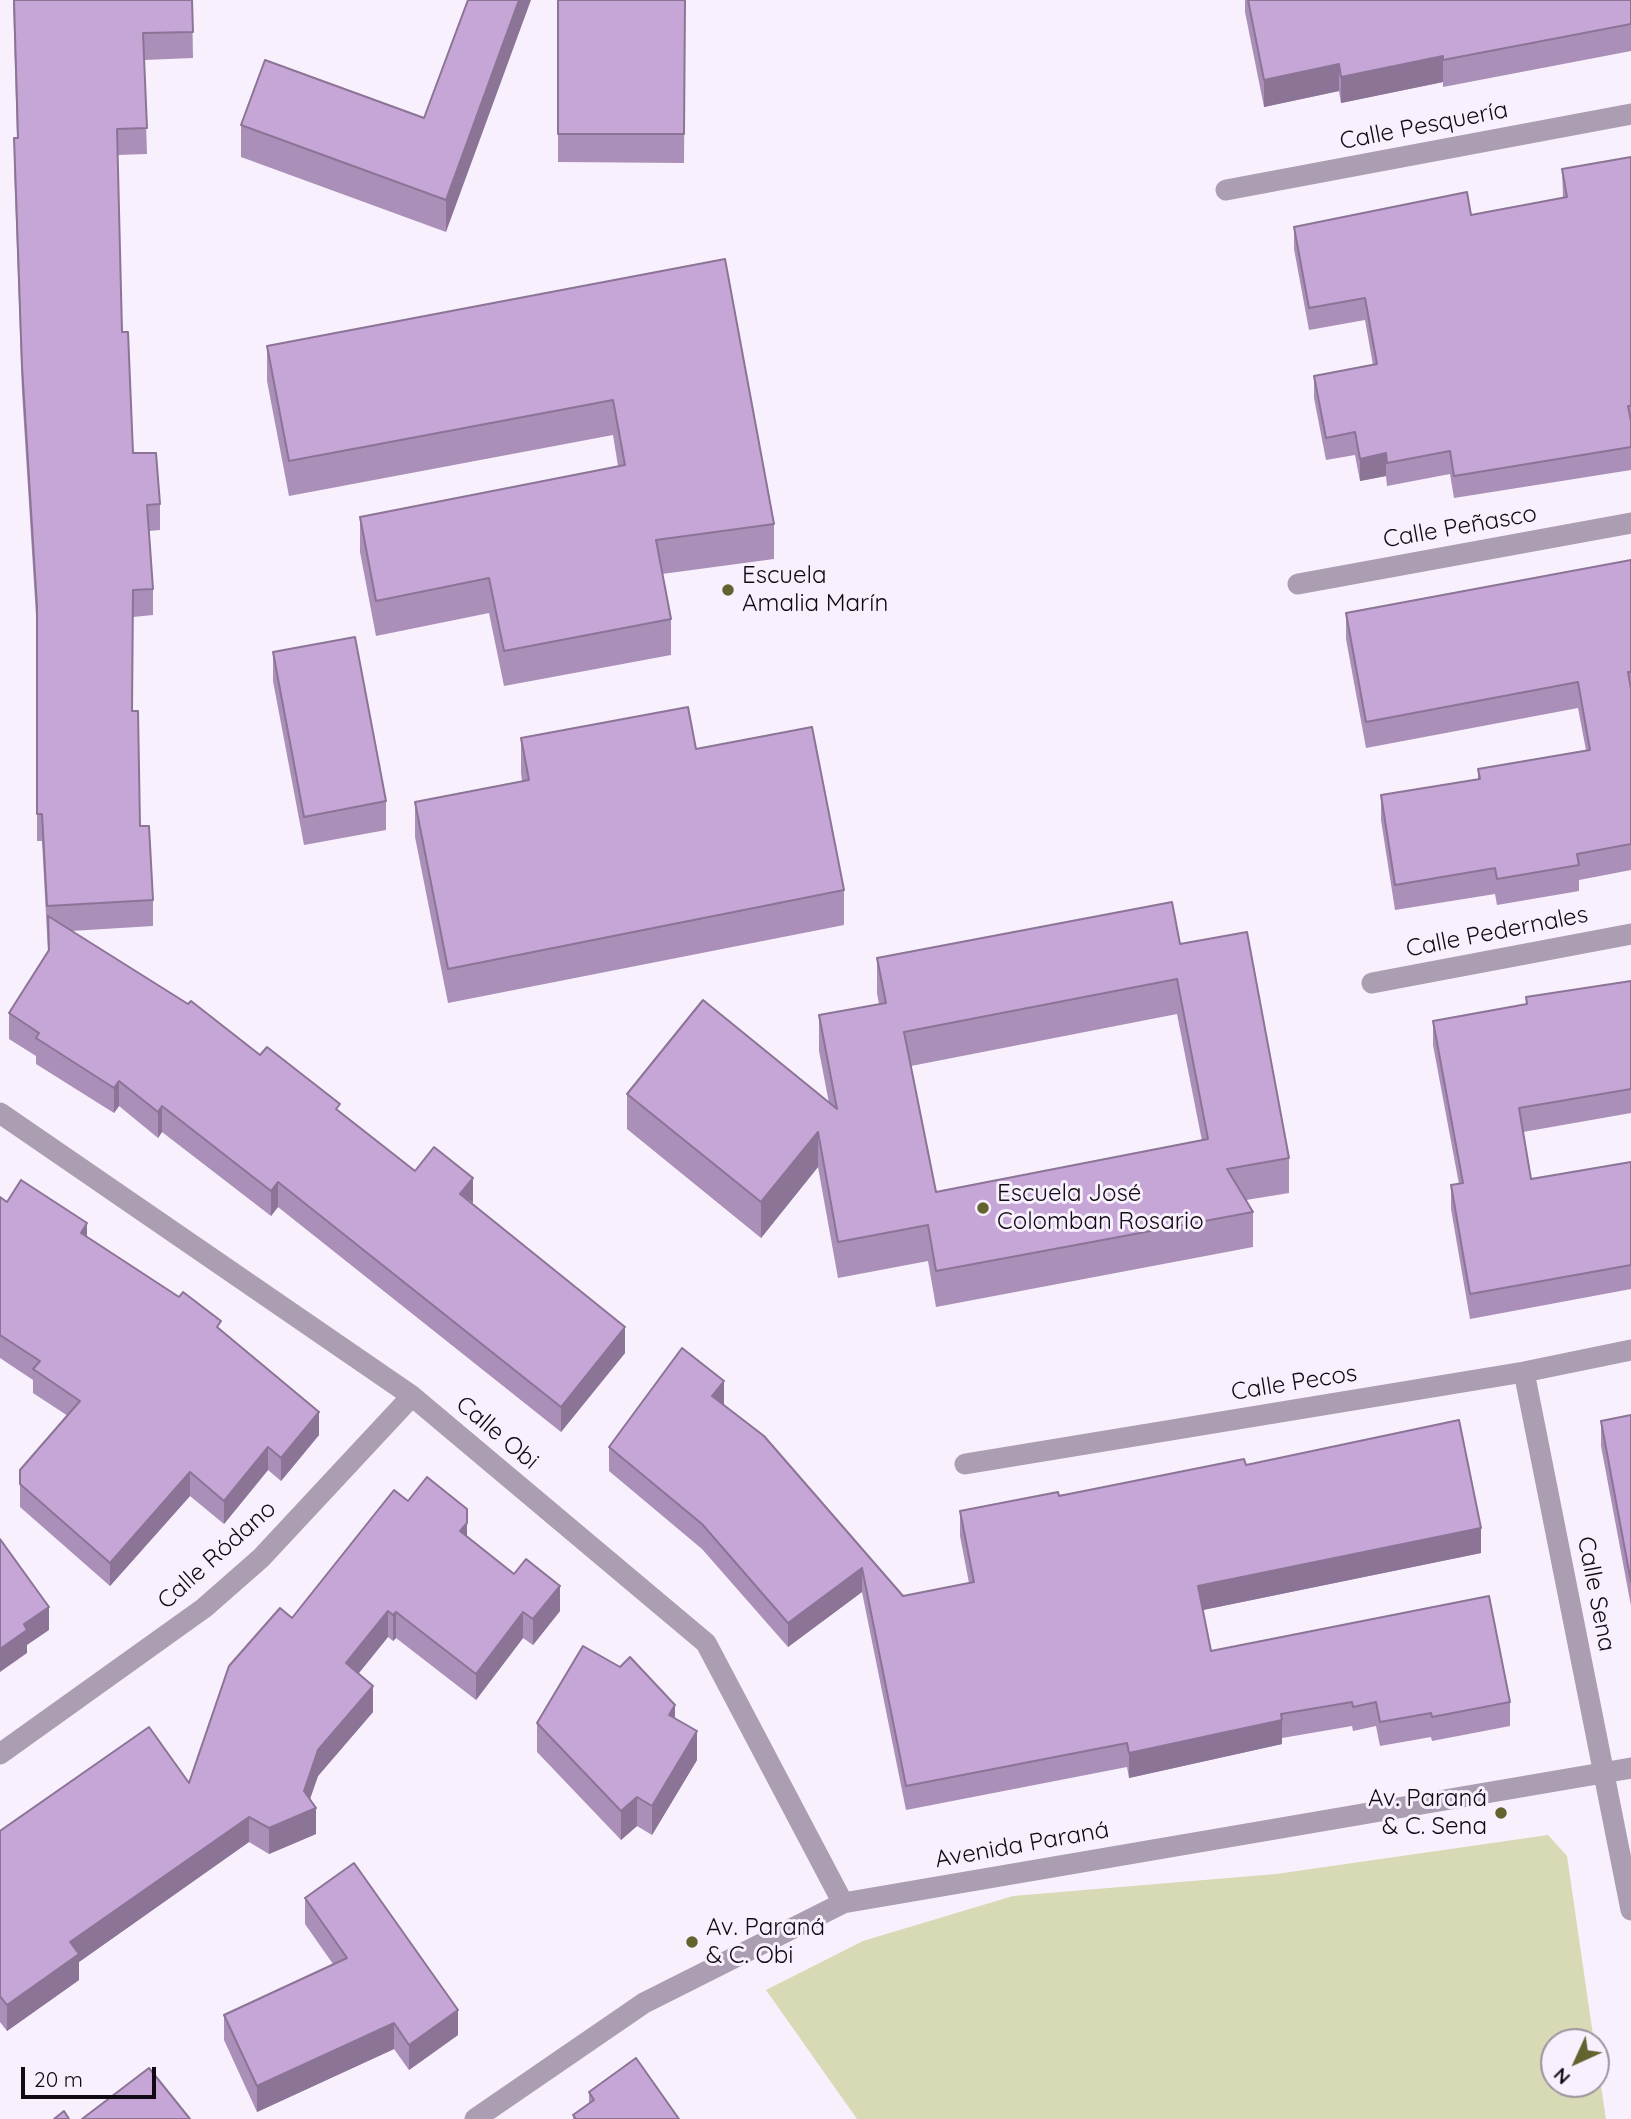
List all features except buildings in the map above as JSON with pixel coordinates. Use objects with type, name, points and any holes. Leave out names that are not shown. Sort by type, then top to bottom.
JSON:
[{"type":"street","name":"Calle Pesquería","points":[[1226,190],[1631,114]]},
{"type":"street","name":"Calle Peñasco","points":[[1298,584],[1631,523]]},
{"type":"street","name":"Calle Pedernales","points":[[1372,983],[1631,934]]},
{"type":"street","name":"Calle Obi","points":[[0,1113],[412,1396],[706,1643],[843,1903]]},
{"type":"street","name":"Calle Pecos","points":[[965,1464],[1524,1371],[1631,1350]]},
{"type":"street","name":"Calle Sena","points":[[1524,1371],[1631,1910]]},
{"type":"street","name":"Calle Ródano","points":[[0,1754],[204,1608],[261,1558],[412,1396]]},
{"type":"street","name":"Avenida Paraná","points":[[475,2119],[644,2003],[843,1903],[1631,1768]]},
{"type":"green space","points":[[1548,1835],[1567,1856],[1592,2028],[1540,2028],[1540,2098],[1603,2098],[1606,2119],[857,2119],[766,1990],[863,1941],[1013,1896],[1276,1874]]},
{"type":"place","name":"Escuela Amalia Marín","points":[[728,590]]},
{"type":"place","name":"Escuela José Colomban Rosario","points":[[983,1208]]},
{"type":"place","name":"Av. Paraná & C. Sena","points":[[1501,1813]]},
{"type":"place","name":"Av. Paraná & C. Obi","points":[[692,1942]]}]
